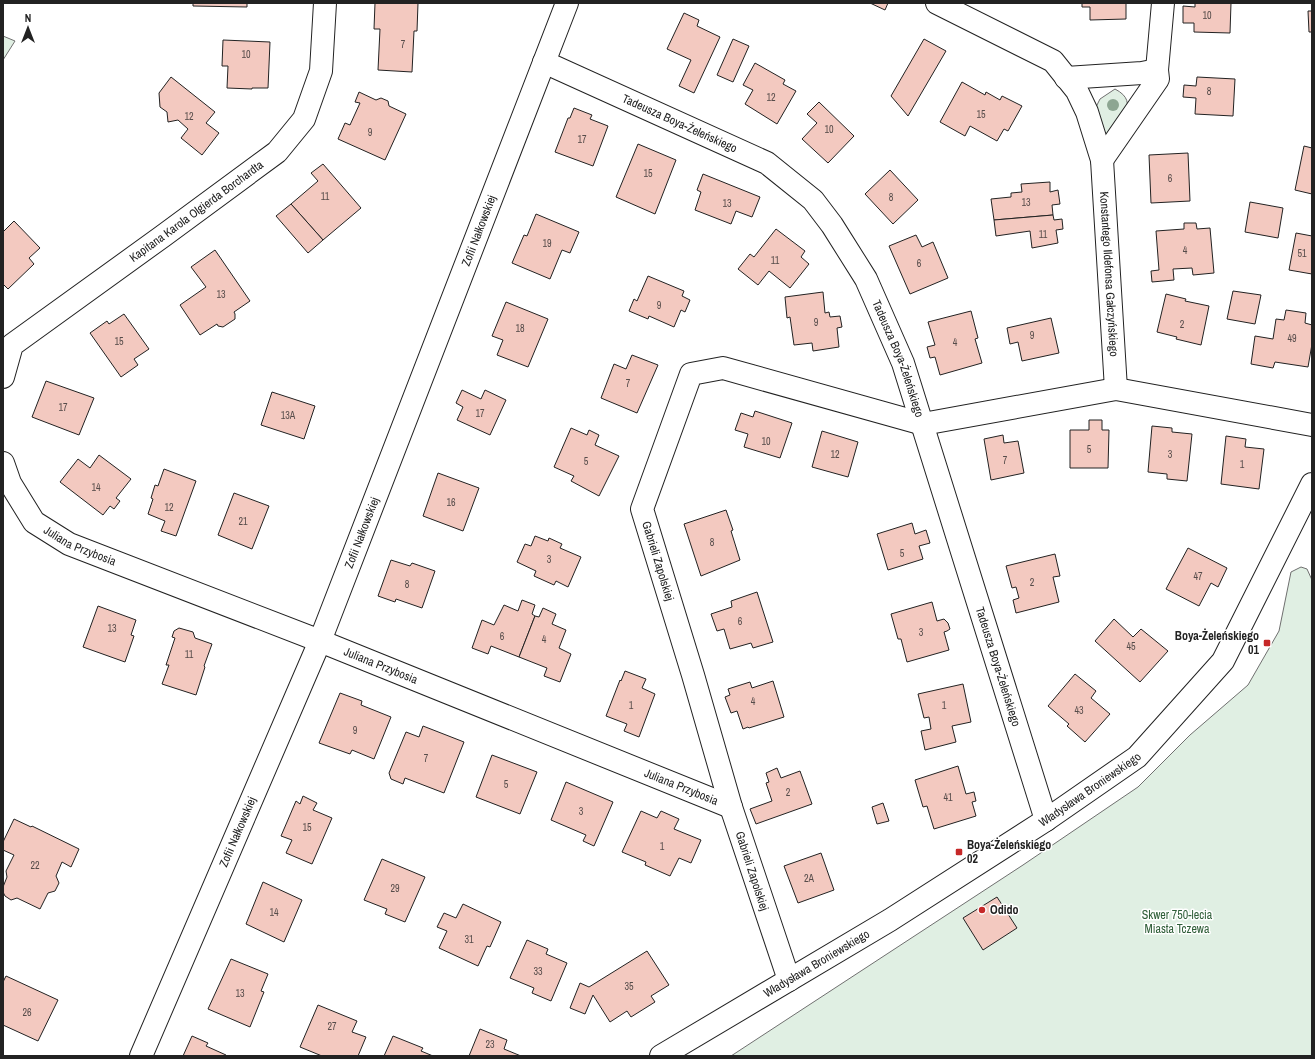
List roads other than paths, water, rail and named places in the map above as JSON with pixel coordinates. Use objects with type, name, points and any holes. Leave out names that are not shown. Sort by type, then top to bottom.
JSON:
[{"type":"street","name":"Kapitana Karola Olgierda Borchardta","points":[[3,377],[12,344],[277,152],[304,119],[320,71],[325,3]]},
{"type":"street","name":"Zofii Nałkowskiej","points":[[141,1056],[320,641],[567,3]]},
{"type":"street","name":"Konstantego Ildefonsa Gałczyńskiego","points":[[938,3],[1053,61],[1077,91],[1087,112],[1102,160],[1116,389]]},
{"type":"street","points":[[1102,160],[1158,79],[1157,70],[1163,3]]},
{"type":"street","name":"Tadeusza Boya-Żeleńskiego","points":[[544,62],[767,163],[813,200],[832,225],[866,279],[903,363],[1046,820]]},
{"type":"street","points":[[1066,78],[1142,73],[1157,70]]},
{"type":"street","name":"Gabrieli Zapolskiej","points":[[789,980],[731,806],[694,675],[642,509],[691,374],[723,368],[923,424]]},
{"type":"street","points":[[923,424],[1116,389],[1312,425]]},
{"type":"street","name":"Juliana Przybosia","points":[[3,463],[10,483],[34,522],[69,544],[320,641],[731,806]]},
{"type":"street","name":"Władysława Broniewskiego","points":[[661,1056],[890,920],[1046,820],[1137,757],[1223,661],[1312,484]]},
{"type":"place","name":"Boya-Żeleńskiego 01","points":[[1267,643]]},
{"type":"place","name":"Boya-Żeleńskiego 02","points":[[959,852]]},
{"type":"place","name":"Odido","points":[[982,910]]},
{"type":"park label","name":"Skwer 750-lecia Miasta Tczewa","points":[[1177,922]]}]
